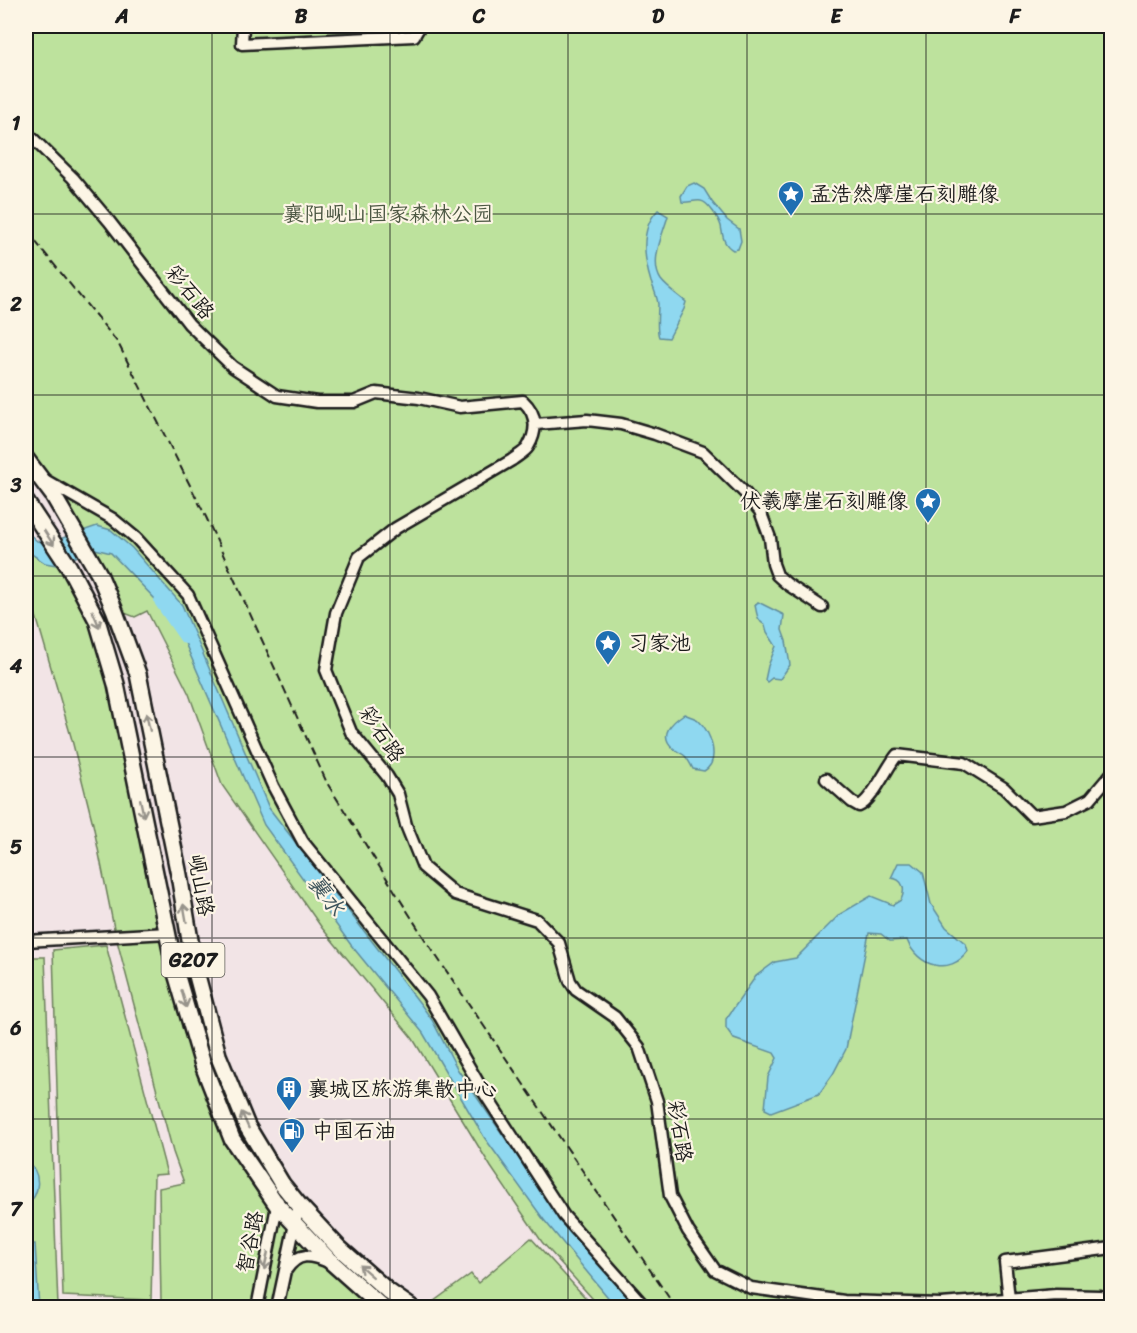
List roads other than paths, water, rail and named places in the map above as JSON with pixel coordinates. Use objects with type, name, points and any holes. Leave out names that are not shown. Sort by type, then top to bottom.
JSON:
[{"type":"highway","points":[[26,459],[38,476]]},
{"type":"highway","name":"岘山路","points":[[38,476],[57,502],[99,574],[138,674],[179,875],[194,964],[218,1056],[247,1126],[282,1184],[299,1205],[338,1247],[389,1292],[412,1308]]},
{"type":"highway","name":"岘山路","points":[[28,505],[69,567],[97,620],[116,684],[176,970],[203,1065],[232,1139],[277,1205],[331,1262],[383,1308]]},
{"type":"street","points":[[243,26],[242,44],[414,36],[420,26]]},
{"type":"street","name":"彩石路","points":[[26,132],[73,178],[189,324],[233,368],[277,396],[316,402],[354,402],[376,393],[419,398],[460,407],[523,401],[531,409],[536,424],[528,448],[512,460],[396,528],[359,557],[336,613],[326,670],[351,732],[387,776],[398,794],[406,825],[423,867],[456,894],[537,920],[559,943],[570,981],[576,990],[615,1017],[639,1047],[657,1101],[670,1196],[688,1231],[715,1270],[751,1288],[844,1301],[940,1304],[1056,1295],[1112,1298]]},
{"type":"street","points":[[536,424],[587,420],[621,424],[675,440],[703,452],[745,493],[759,511],[770,538],[773,564],[777,575],[822,607]]},
{"type":"street","points":[[38,476],[113,519],[136,538],[188,595],[273,786],[303,842],[428,996],[483,1091],[564,1216],[646,1308]]},
{"type":"street","points":[[826,779],[859,806],[866,803],[897,754],[964,763],[1004,788],[1032,816],[1066,811],[1090,799],[1112,772]]},
{"type":"street","points":[[26,941],[168,933]]},
{"type":"street","points":[[250,1167],[269,1203],[274,1221]]},
{"type":"street","name":"智谷路","points":[[256,1308],[282,1184]]},
{"type":"street","name":"智谷路","points":[[277,1308],[299,1205]]},
{"type":"street","points":[[1009,1299],[1005,1262],[1112,1248]]},
{"type":"street","points":[[284,1273],[293,1259],[307,1255],[331,1262]]},
{"type":"street","points":[[990,1308],[990,1304],[1009,1299],[1026,1301],[1027,1307]]},
{"type":"water","points":[[694,183],[704,189],[727,220],[739,229],[741,241],[738,249],[733,250],[725,243],[720,223],[707,204],[701,201],[682,202],[681,196],[687,186]]},
{"type":"water","points":[[658,210],[668,216],[658,248],[656,265],[658,273],[663,283],[686,302],[669,338],[659,337],[658,334],[658,301],[645,254],[648,226]]},
{"type":"water","name":"襄水","points":[[97,526],[111,530],[132,548],[182,605],[269,808],[432,1020],[458,1070],[548,1200],[637,1307],[616,1307],[544,1220],[484,1137],[423,1033],[351,945],[264,825],[175,620],[111,553],[95,549],[56,565],[45,563],[26,550],[26,531],[37,541],[48,543]]},
{"type":"water","points":[[758,602],[784,615],[782,630],[790,665],[780,679],[772,678],[767,682],[765,680],[768,666],[776,646],[758,617],[755,605]]},
{"type":"water","points":[[684,714],[698,720],[710,739],[712,760],[704,771],[693,769],[686,757],[673,748],[667,738],[668,729]]},
{"type":"water","points":[[898,863],[912,863],[923,872],[931,904],[946,927],[966,944],[968,951],[952,964],[935,965],[918,956],[907,940],[890,941],[881,934],[869,933],[846,1049],[833,1074],[819,1094],[771,1112],[765,1109],[768,1077],[777,1058],[774,1053],[734,1039],[726,1028],[726,1019],[756,976],[775,962],[796,958],[840,914],[871,896],[893,905],[901,900],[903,892],[901,882],[891,878]]},
{"type":"water","points":[[26,1098],[32,1108],[34,1118],[26,1137]]},
{"type":"water","points":[[26,1161],[35,1171],[38,1183],[35,1195],[26,1206]]},
{"type":"water","points":[[26,1244],[35,1244],[39,1307],[26,1307]]},
{"type":"waterway","name":"襄水","points":[[161,601],[186,637]]},
{"type":"railway","points":[[26,230],[118,343],[206,517],[327,783],[426,941],[676,1308]]},
{"type":"place","name":"孟浩然摩崖石刻雕像","points":[[791,217]]},
{"type":"place","name":"伏羲摩崖石刻雕像","points":[[928,524]]},
{"type":"place","name":"习家池","points":[[608,666]]},
{"type":"place","name":"襄城区旅游集散中心","points":[[289,1112]]},
{"type":"place","name":"中国石油","points":[[292,1154]]},
{"type":"park label","name":"襄阳岘山国家森林公园","points":[[388,214]]}]
